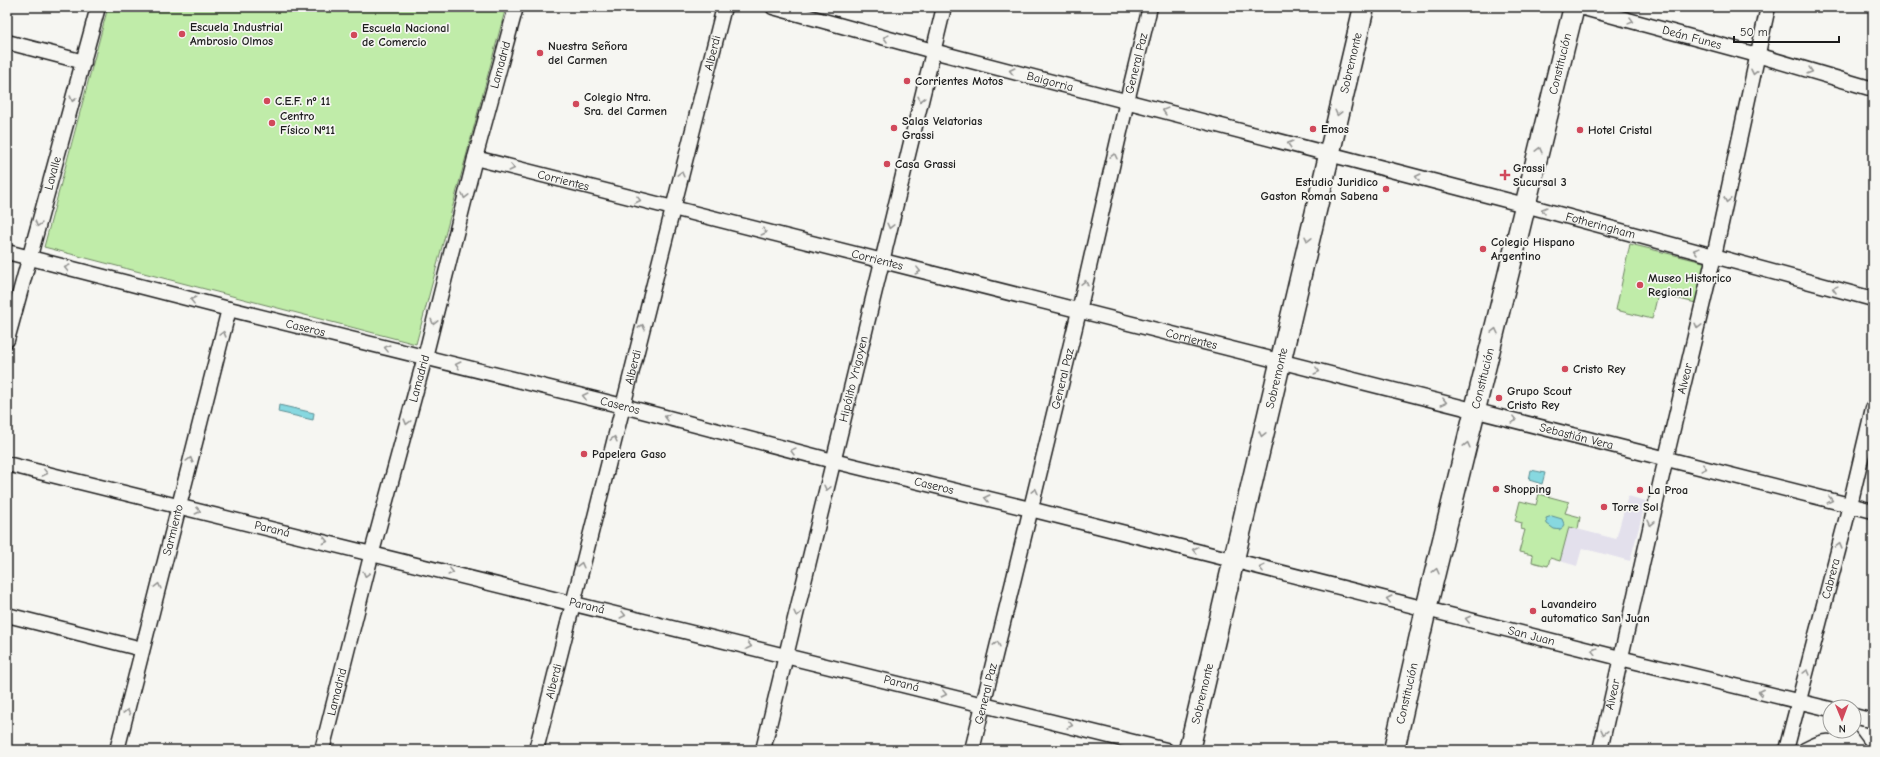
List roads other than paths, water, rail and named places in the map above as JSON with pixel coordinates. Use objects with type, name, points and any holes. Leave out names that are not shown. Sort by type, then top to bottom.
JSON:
[{"type":"main road","name":"Sobremonte","points":[[1189,750],[1279,362],[1364,7]]},
{"type":"main road","name":"Constitución","points":[[1394,750],[1426,609],[1574,7]]},
{"type":"street","name":"Lavalle","points":[[7,340],[98,7]]},
{"type":"street","name":"Lamadrid","points":[[322,750],[372,552],[425,357],[475,158],[516,7]]},
{"type":"street","name":"Alberdi","points":[[536,750],[572,602],[724,7]]},
{"type":"street","name":"Baigorria","points":[[773,7],[933,51],[1328,154]]},
{"type":"street","name":"Hipólito Yrigoyen","points":[[763,750],[944,7]]},
{"type":"street","name":"General Paz","points":[[972,750],[1079,311],[1150,7]]},
{"type":"street","name":"Deán Funes","points":[[1580,7],[1757,55],[1873,89]]},
{"type":"street","name":"Alvear","points":[[1600,750],[1666,458],[1714,256],[1768,7]]},
{"type":"street","points":[[7,42],[84,62]]},
{"type":"street","name":"Fotheringham","points":[[1328,154],[1525,205],[1873,299]]},
{"type":"street","name":"Corrientes","points":[[475,158],[1279,362]]},
{"type":"street","name":"Caseros","points":[[7,252],[229,309],[623,406],[833,461],[1030,508],[1233,560]]},
{"type":"street","name":"Sarmiento","points":[[118,750],[142,649],[229,309]]},
{"type":"street","name":"Sebastián Vera","points":[[1279,362],[1476,410],[1873,511]]},
{"type":"street","name":"Cabrera","points":[[1786,750],[1850,505],[1873,408]]},
{"type":"street","name":"Paraná","points":[[7,464],[372,552],[787,656],[983,703],[1166,750]]},
{"type":"street","name":"San Juan","points":[[1233,560],[1620,658],[1822,707]]},
{"type":"street","points":[[7,615],[142,649]]},
{"type":"street","points":[[1799,701],[1822,714]]},
{"type":"street","points":[[1862,718],[1873,721]]},
{"type":"street","points":[[1851,739],[1859,750]]},
{"type":"street","points":[[1805,750],[1821,742],[1836,742],[1851,750]]},
{"type":"water","points":[[279,405],[314,413],[313,420],[278,412]]},
{"type":"water","points":[[1531,470],[1545,473],[1542,484],[1529,480]]},
{"type":"water","points":[[1552,516],[1562,519],[1564,524],[1561,530],[1554,529],[1547,524],[1546,518]]},
{"type":"place","name":"Escuela Industrial Ambrosio Olmos","points":[[182,34]]},
{"type":"place","name":"Escuela Nacional de Comercio","points":[[354,35]]},
{"type":"place","name":"Nuestra Señora del Carmen","points":[[540,53]]},
{"type":"place","name":"Corrientes Motos","points":[[907,81]]},
{"type":"place","name":"C.E.F. nº 11","points":[[267,101]]},
{"type":"place","name":"Colegio Ntra. Sra. del Carmen","points":[[576,104]]},
{"type":"place","name":"Centro Físico Nº11","points":[[272,123]]},
{"type":"place","name":"Salas Velatorias Grassi","points":[[894,128]]},
{"type":"place","name":"Emos","points":[[1313,129]]},
{"type":"place","name":"Hotel Cristal","points":[[1580,130]]},
{"type":"place","name":"Casa Grassi","points":[[887,164]]},
{"type":"place","name":"Grassi Sucursal 3","points":[[1505,175]]},
{"type":"place","name":"Estudio Juridico Gaston Roman Sabena","points":[[1386,189]]},
{"type":"place","name":"Colegio Hispano Argentino","points":[[1483,249]]},
{"type":"place","name":"Museo Historico Regional","points":[[1640,285]]},
{"type":"place","name":"Cristo Rey","points":[[1565,369]]},
{"type":"place","name":"Grupo Scout Cristo Rey","points":[[1499,398]]},
{"type":"place","name":"Papelera Gaso","points":[[584,454]]},
{"type":"place","name":"Shopping","points":[[1496,489]]},
{"type":"place","name":"La Proa","points":[[1640,490]]},
{"type":"place","name":"Torre Sol","points":[[1604,507]]},
{"type":"place","name":"Lavandeiro automatico San Juan","points":[[1533,611]]}]
